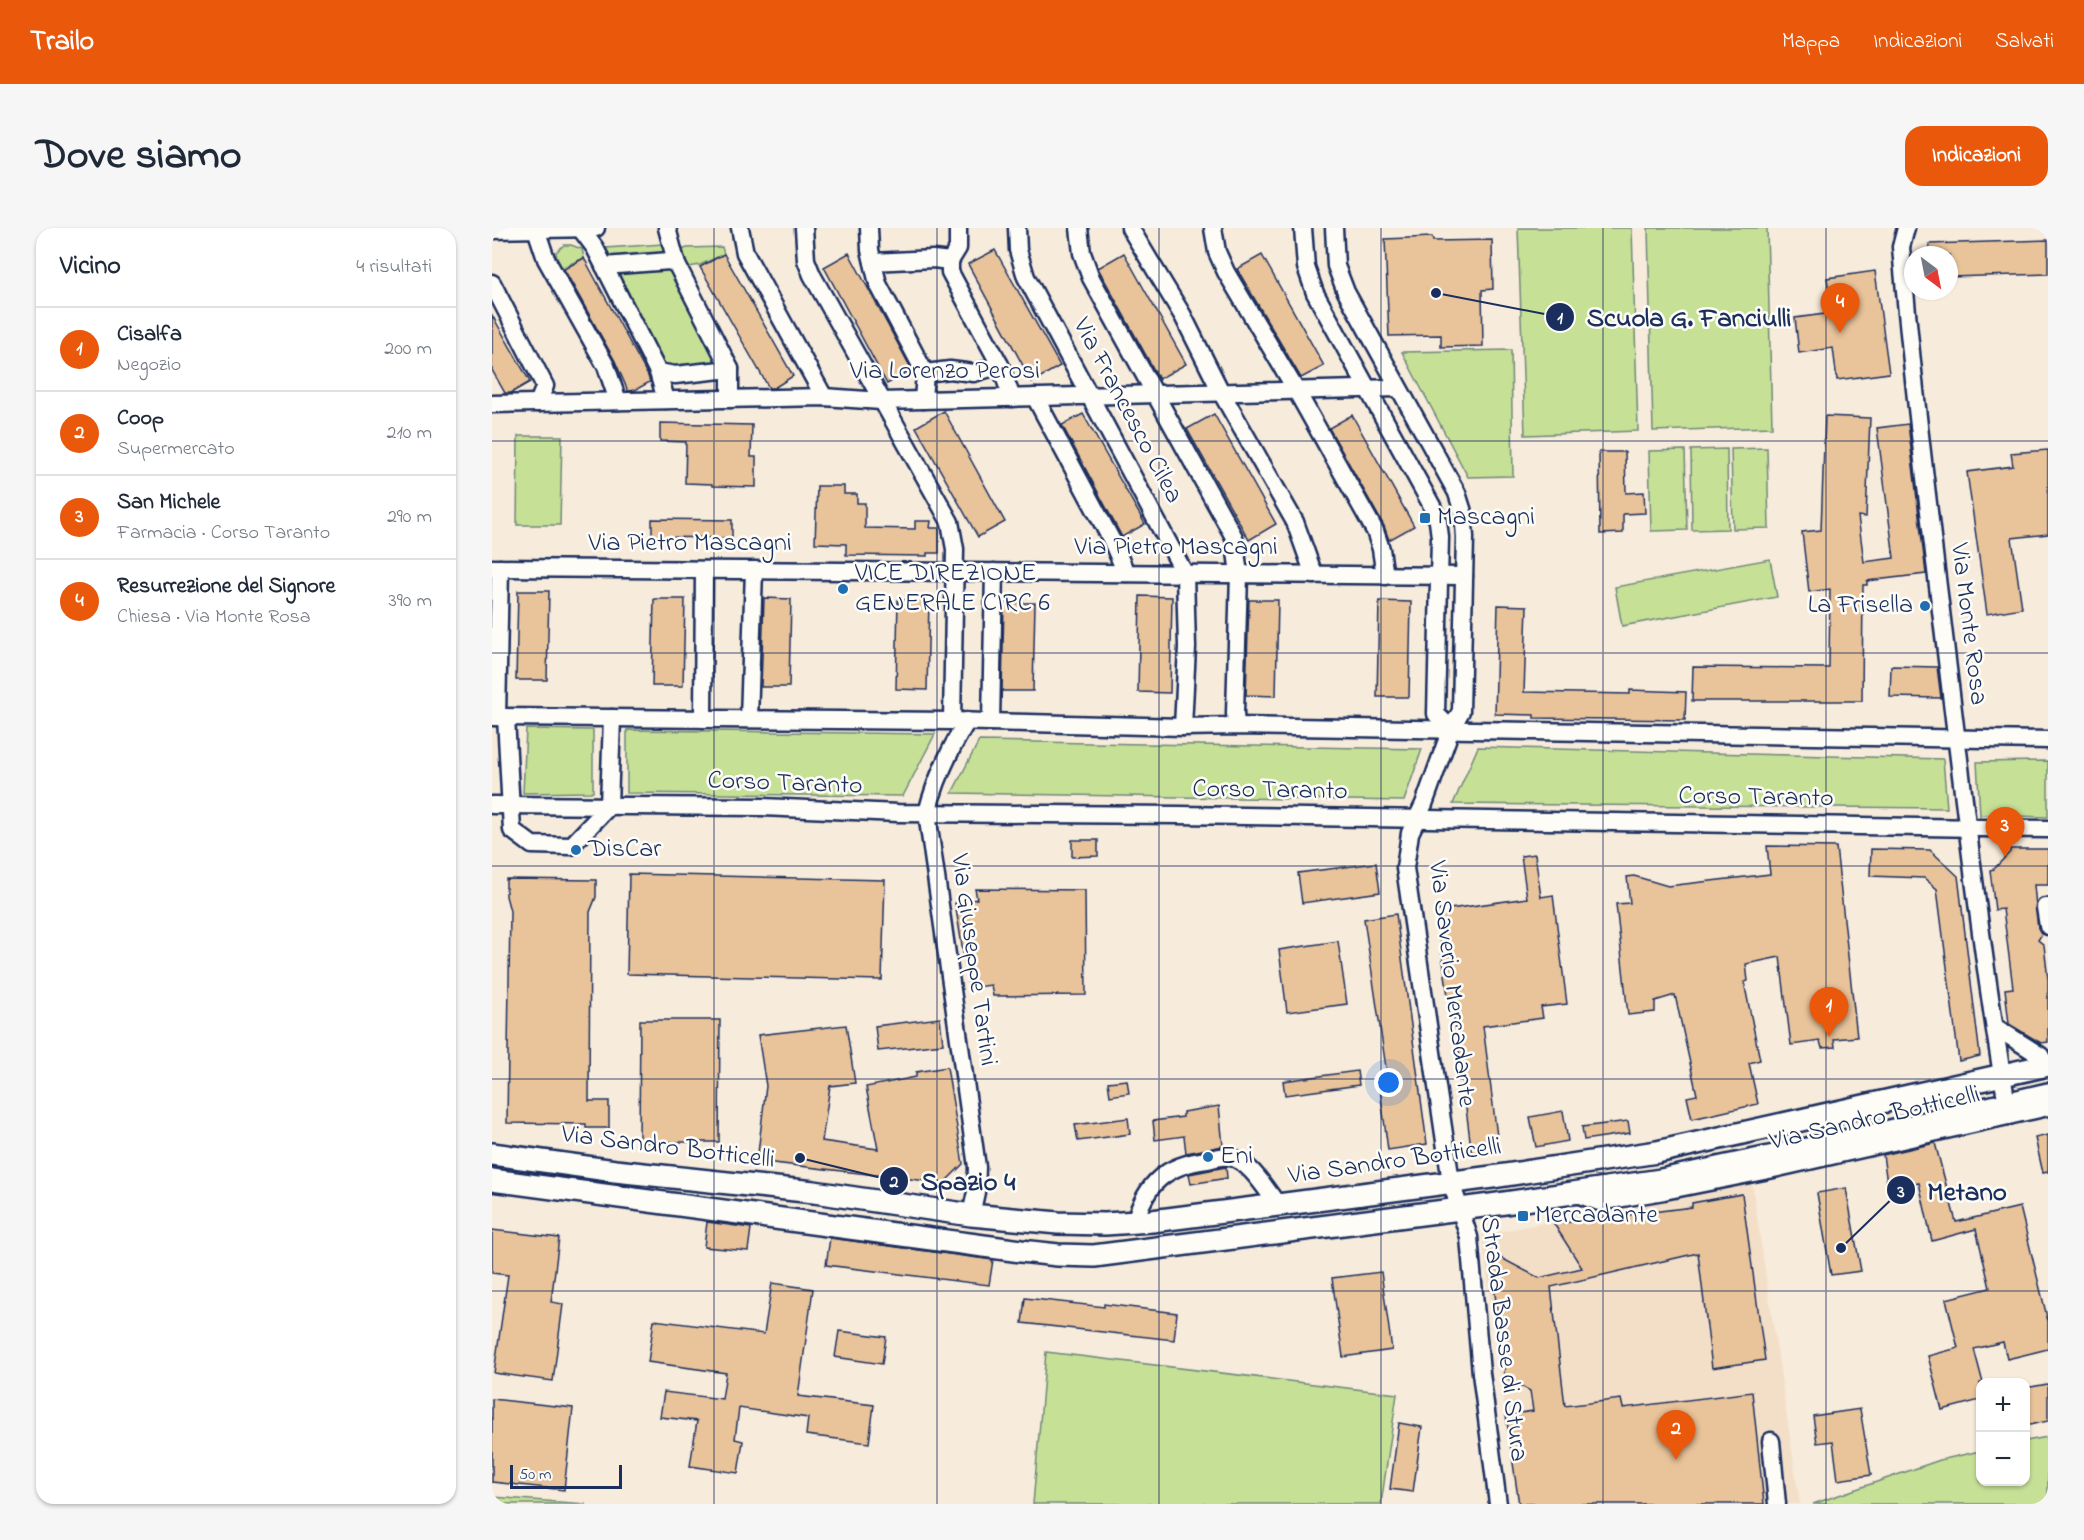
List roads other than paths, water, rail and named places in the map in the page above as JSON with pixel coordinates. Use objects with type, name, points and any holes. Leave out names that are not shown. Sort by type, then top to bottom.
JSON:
[{"type":"main road","name":"Via Sandro Botticelli","points":[[492,1154],[615,1171],[814,1192],[971,1215],[1074,1224],[1135,1222],[1451,1182],[1657,1152],[2046,1059]]},
{"type":"main road","name":"Via Sandro Botticelli","points":[[492,1180],[1021,1251],[1077,1256],[1112,1254],[1661,1180],[2008,1110],[2048,1094]]},
{"type":"street","points":[[580,228],[595,248],[662,387],[675,375],[730,369]]},
{"type":"street","points":[[492,230],[596,228]]},
{"type":"street","points":[[667,228],[675,257],[730,369],[730,399]]},
{"type":"street","points":[[740,228],[746,253],[824,397]]},
{"type":"street","name":"Via Giuseppe Tartini","points":[[804,228],[806,260],[809,268],[950,522],[954,538],[959,721],[956,740],[931,796],[927,813],[977,1167],[976,1192],[971,1215]]},
{"type":"street","points":[[869,228],[878,284],[924,386],[950,370],[974,373],[1000,365]]},
{"type":"street","points":[[958,228],[950,272],[1000,365],[1012,398]]},
{"type":"street","name":"Via Francesco Cilea","points":[[1017,228],[1017,244],[1026,277],[1185,574],[1187,648],[1183,727]]},
{"type":"street","name":"Via Francesco Cilea","points":[[1079,228],[1082,253],[1091,278],[1230,527],[1236,547],[1239,574],[1236,726]]},
{"type":"street","points":[[1130,228],[1183,316],[1221,392],[1295,522],[1314,575]]},
{"type":"street","points":[[1213,228],[1217,252],[1223,266],[1375,531],[1381,549],[1385,576]]},
{"type":"street","points":[[1303,228],[1305,261],[1313,289],[1434,509],[1440,533],[1436,714],[1451,729]]},
{"type":"street","name":"Via Saverio Mercadante","points":[[1334,228],[1334,255],[1348,297],[1459,498],[1463,512],[1465,531],[1461,711],[1451,729],[1424,804],[1410,833],[1405,867],[1451,1182]]},
{"type":"street","name":"Via Monte Rosa","points":[[1906,228],[1901,247],[1912,373],[1968,827],[2008,1110]]},
{"type":"street","points":[[536,229],[546,259],[606,366],[618,401]]},
{"type":"street","points":[[872,256],[933,259],[954,255]]},
{"type":"street","points":[[604,266],[670,261],[675,257]]},
{"type":"street","points":[[492,283],[545,386],[538,403]]},
{"type":"street","name":"Via Lorenzo Perosi","points":[[492,404],[618,401],[662,387],[730,399],[824,397],[881,401],[924,386],[1012,398],[1398,388]]},
{"type":"street","points":[[1035,397],[1111,539],[1126,573]]},
{"type":"street","points":[[496,568],[495,691],[512,830],[532,845],[571,846],[609,806],[612,718]]},
{"type":"street","name":"Via Pietro Mascagni","points":[[496,568],[1464,576]]},
{"type":"street","points":[[703,719],[704,570]]},
{"type":"street","points":[[749,719],[754,570]]},
{"type":"street","points":[[991,722],[994,572]]},
{"type":"street","points":[[498,717],[959,721],[1183,727],[1451,729],[2048,740]]},
{"type":"street","name":"Corso Taranto","points":[[492,805],[762,807],[927,813],[1416,818],[2048,829]]},
{"type":"street","points":[[2048,907],[2045,907],[2048,926]]},
{"type":"street","points":[[1995,1027],[2046,1059]]},
{"type":"street","name":"Via Sandro Botticelli","points":[[2008,1110],[2048,1107]]},
{"type":"street","points":[[1135,1222],[1140,1204],[1151,1187],[1167,1172],[1198,1161],[1230,1156],[1252,1170],[1278,1205]]},
{"type":"street","name":"Strada Basse di Stura","points":[[1451,1182],[1469,1237],[1481,1373],[1498,1504]]},
{"type":"street","points":[[1771,1441],[1777,1504]]},
{"type":"place","name":"Scuola G. Fanciulli","points":[[1436,293]]},
{"type":"place","name":"Resurrezione del Signore","points":[[1840,333]]},
{"type":"place","name":"Mascagni","points":[[1425,518]]},
{"type":"place","name":"VICE DIREZIONE GENERALE CIRC 6","points":[[843,589]]},
{"type":"place","name":"La Frisella","points":[[1925,606]]},
{"type":"place","name":"DisCar","points":[[576,850]]},
{"type":"place","name":"San Michele","points":[[2005,857]]},
{"type":"place","name":"Cisalfa","points":[[1829,1037]]},
{"type":"place","name":"Eni","points":[[1208,1157]]},
{"type":"place","name":"Spazio 4","points":[[800,1158]]},
{"type":"place","name":"Mercadante","points":[[1523,1216]]},
{"type":"place","name":"Metano","points":[[1841,1248]]},
{"type":"place","name":"Coop","points":[[1676,1460]]}]
